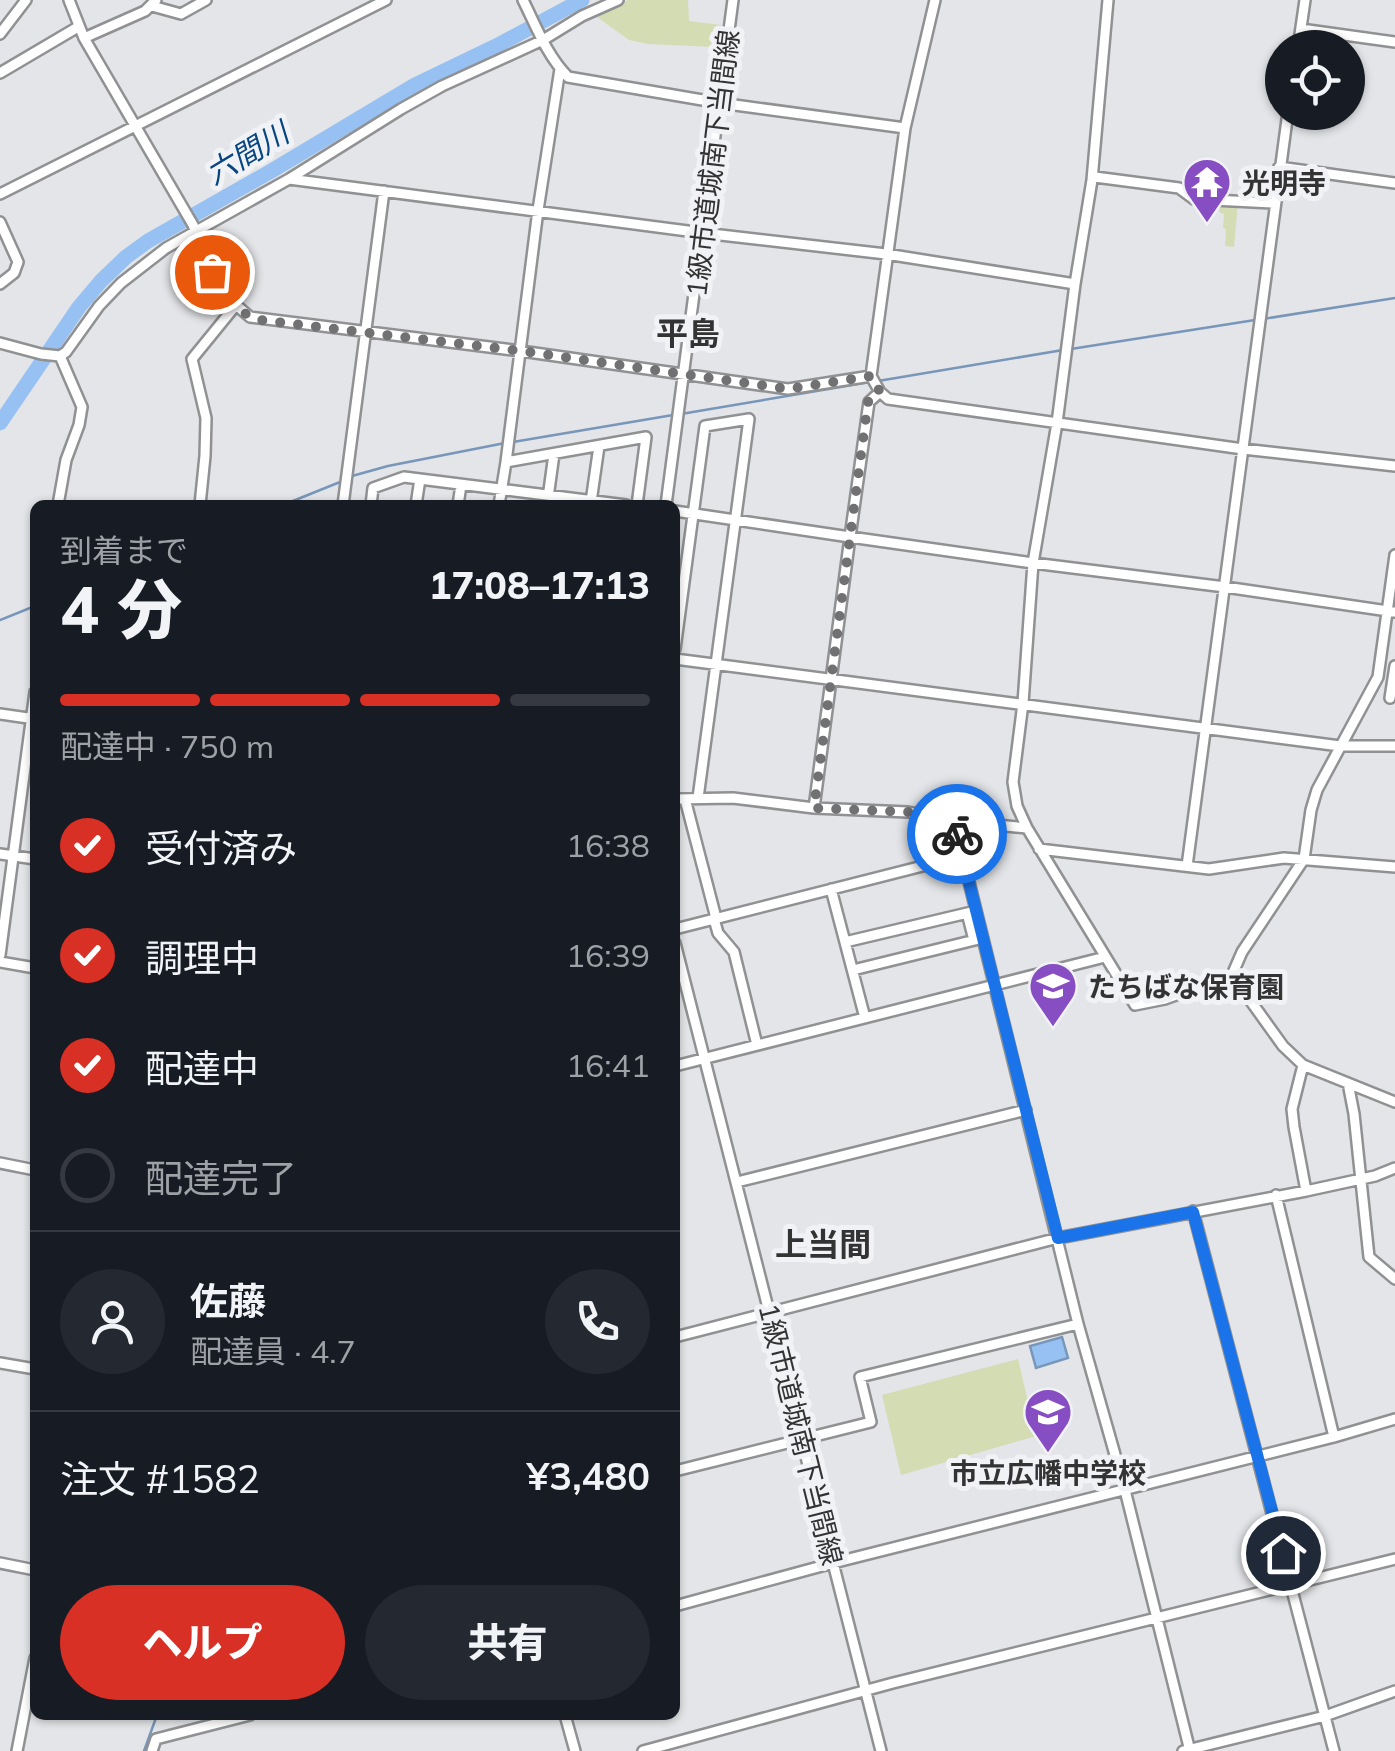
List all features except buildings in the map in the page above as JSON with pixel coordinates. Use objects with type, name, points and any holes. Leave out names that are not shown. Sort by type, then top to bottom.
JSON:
[{"type":"street","points":[[0,34],[26,0]]},
{"type":"street","points":[[69,0],[78,28],[194,228],[212,272],[250,318],[788,389],[871,376]]},
{"type":"street","points":[[84,38],[145,11],[154,3],[181,14],[206,0]]},
{"type":"street","points":[[0,194],[386,0]]},
{"type":"street","points":[[523,0],[568,77],[905,128]]},
{"type":"street","points":[[57,357],[121,282],[194,228],[289,179],[414,101],[618,0]]},
{"type":"street","name":"1級市道城南下当間線","points":[[667,500],[733,0]]},
{"type":"street","points":[[936,0],[905,128],[886,254],[871,376],[880,392],[888,400],[1395,466]]},
{"type":"street","points":[[1108,0],[1092,180],[1033,564],[1023,703],[1012,782],[1016,806],[1027,828],[1135,1004],[1165,999],[1232,975],[1242,952],[1304,860],[1317,790],[1378,677],[1391,612],[1395,555]]},
{"type":"street","points":[[1305,0],[1301,28],[1395,42]]},
{"type":"street","points":[[0,73],[78,28]]},
{"type":"street","points":[[501,500],[560,69]]},
{"type":"street","points":[[1187,866],[1285,130]]},
{"type":"street","points":[[1279,167],[1395,183]]},
{"type":"street","points":[[1092,180],[1095,177],[1179,188],[1194,199],[1274,203]]},
{"type":"street","points":[[289,179],[886,254],[1075,284]]},
{"type":"street","points":[[344,500],[384,191]]},
{"type":"street","points":[[0,222],[18,262],[14,273],[0,284]]},
{"type":"street","points":[[201,500],[206,418],[192,360],[236,305]]},
{"type":"street","points":[[0,343],[57,357]]},
{"type":"street","points":[[57,357],[82,407],[59,500]]},
{"type":"street","points":[[814,808],[868,402],[880,392]]},
{"type":"street","points":[[680,612],[705,426],[749,419],[698,798]]},
{"type":"street","points":[[506,462],[646,437],[639,500]]},
{"type":"street","points":[[591,500],[599,446]]},
{"type":"street","points":[[373,500],[374,488],[404,477],[502,489],[548,500],[554,454]]},
{"type":"street","points":[[417,500],[420,478]]},
{"type":"street","points":[[459,500],[461,485]]},
{"type":"street","points":[[680,513],[1391,612]]},
{"type":"street","points":[[680,660],[1340,746],[1395,746]]},
{"type":"street","points":[[1390,698],[1395,666]]},
{"type":"street","points":[[0,714],[30,719]]},
{"type":"street","points":[[30,740],[0,959],[30,967]]},
{"type":"street","points":[[757,1046],[734,952],[718,933],[680,799],[733,798],[814,808],[908,812],[1027,828]]},
{"type":"street","points":[[954,821],[978,939],[995,985],[1188,1750],[1325,1716],[1395,1692]]},
{"type":"street","points":[[1039,848],[1209,868],[1284,858],[1395,867]]},
{"type":"street","points":[[0,854],[30,858]]},
{"type":"street","points":[[680,928],[962,856]]},
{"type":"street","points":[[832,889],[865,1018]]},
{"type":"street","points":[[845,942],[972,912]]},
{"type":"street","points":[[852,970],[978,939]]},
{"type":"street","points":[[680,1065],[1105,957]]},
{"type":"street","name":"1級市道城南下当間線","points":[[680,963],[881,1751]]},
{"type":"street","points":[[1232,975],[1283,1046],[1303,1065],[1395,1102]]},
{"type":"street","points":[[1303,1065],[1292,1109],[1306,1191]]},
{"type":"street","points":[[1348,1082],[1369,1257],[1395,1279]]},
{"type":"street","points":[[736,1182],[1026,1110]]},
{"type":"street","points":[[0,1163],[30,1169]]},
{"type":"street","points":[[680,1335],[1058,1238],[1306,1191],[1395,1168]]},
{"type":"street","points":[[1276,1195],[1334,1438]]},
{"type":"street","points":[[1193,1212],[1334,1751]]},
{"type":"street","points":[[680,1470],[871,1422],[860,1377],[1078,1324]]},
{"type":"street","points":[[0,1363],[30,1369]]},
{"type":"street","points":[[680,1605],[1334,1438],[1395,1419]]},
{"type":"street","points":[[643,1751],[991,1659],[1395,1560]]},
{"type":"street","points":[[0,1563],[30,1569]]},
{"type":"street","points":[[17,1751],[30,1684]]},
{"type":"street","points":[[152,1751],[156,1739],[230,1720]]},
{"type":"street","points":[[566,1720],[575,1751]]},
{"type":"green space","points":[[628,0],[688,0],[689,21],[721,25],[714,47],[629,40],[597,17]]},
{"type":"green space","points":[[1220,201],[1238,202],[1234,247],[1225,246]]},
{"type":"green space","points":[[1018,1359],[1036,1436],[901,1475],[882,1395]]},
{"type":"water","points":[[1062,1337],[1068,1358],[1036,1368],[1030,1346]]},
{"type":"waterway","name":"六間川","points":[[0,423],[79,307],[126,257],[148,241],[415,85],[582,0]]},
{"type":"waterway","points":[[1263,319],[1395,298]]},
{"type":"waterway","points":[[1071,349],[1255,320]]},
{"type":"waterway","points":[[878,381],[1063,350]]},
{"type":"waterway","points":[[681,414],[870,382]]},
{"type":"waterway","points":[[513,442],[673,415]]},
{"type":"waterway","points":[[352,476],[505,443]]},
{"type":"waterway","points":[[295,500],[345,480]]},
{"type":"waterway","points":[[0,620],[30,608]]},
{"type":"waterway","points":[[144,1751],[155,1720]]},
{"type":"way so far","points":[[212,272],[242,312],[260,320],[521,351],[788,389],[871,376],[880,392],[868,402],[814,808],[908,812],[954,821],[957,834]]},
{"type":"place","name":"光明寺","points":[[1207,224]]},
{"type":"place","name":"たちばな保育園","points":[[1053,1028]]},
{"type":"place","name":"市立広幡中学校","points":[[1048,1454]]},
{"type":"district","name":"平島","points":[[688,333]]},
{"type":"district","name":"上当間","points":[[823,1244]]},
{"type":"route","points":[[957,834],[1058,1238],[1193,1212],[1283,1553]]}]
